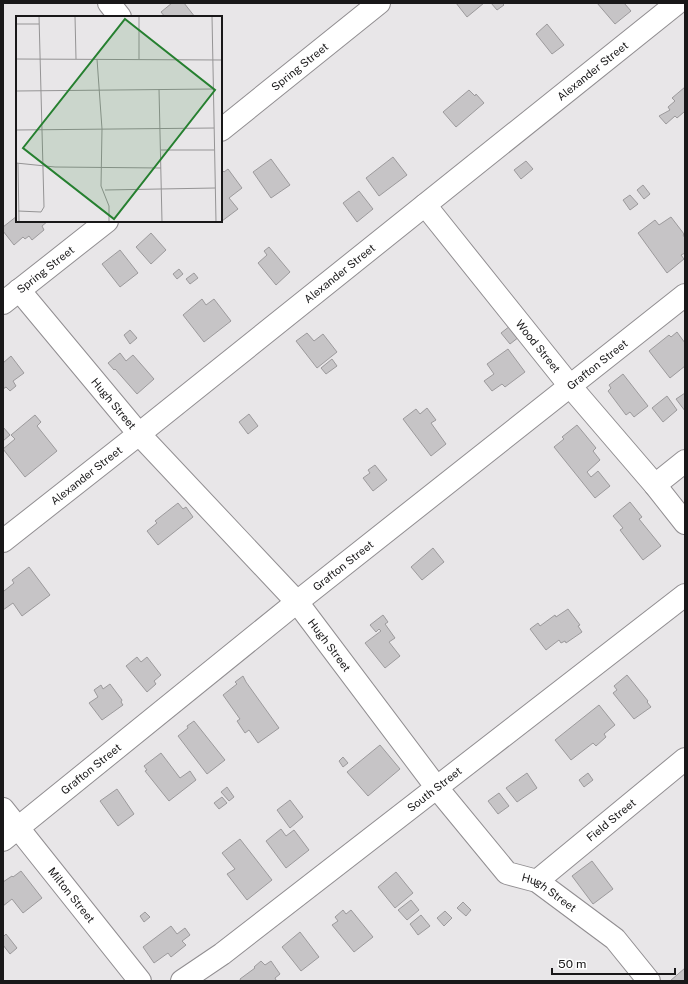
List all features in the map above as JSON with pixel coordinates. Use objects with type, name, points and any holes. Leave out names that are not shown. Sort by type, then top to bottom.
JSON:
[{"type":"street","points":[[109,3],[119,16]]},
{"type":"street","name":"Spring Street","points":[[222,129],[380,3]]},
{"type":"street","name":"Alexander Street","points":[[3,541],[425,205],[678,8]]},
{"type":"street","name":"Wood Street","points":[[425,205],[570,386],[654,484],[685,523]]},
{"type":"street","name":"Spring Street","points":[[11,297],[106,222]]},
{"type":"street","name":"Grafton Street","points":[[10,834],[297,602],[685,295]]},
{"type":"street","name":"Hugh Street","points":[[11,297],[297,602],[437,788],[507,872],[537,881],[614,939],[649,981]]},
{"type":"street","points":[[654,484],[685,461]]},
{"type":"street","name":"South Street","points":[[182,981],[222,954],[685,595]]},
{"type":"street","name":"Field Street","points":[[537,881],[685,759]]},
{"type":"street","name":"Milton Street","points":[[3,809],[10,834],[140,981]]},
{"type":"building","points":[[172,3],[184,3],[194,16],[164,16],[161,12]]},
{"type":"building","points":[[456,3],[484,3],[467,17]]},
{"type":"building","points":[[491,3],[502,3],[504,5],[497,10]]},
{"type":"building","points":[[597,3],[624,3],[631,11],[615,24]]},
{"type":"building","points":[[547,24],[564,45],[552,54],[536,34]]},
{"type":"building","points":[[685,87],[685,114],[684,112],[677,118],[675,116],[666,124],[659,116],[670,110],[668,107],[675,101],[672,98]]},
{"type":"building","points":[[469,90],[475,96],[476,94],[484,103],[456,127],[443,112]]},
{"type":"building","points":[[393,157],[407,175],[379,196],[366,178]]},
{"type":"building","points":[[271,159],[290,185],[271,198],[253,172]]},
{"type":"building","points":[[526,161],[533,169],[521,179],[514,170]]},
{"type":"building","points":[[228,169],[242,188],[229,198],[238,209],[222,221],[222,170],[224,172]]},
{"type":"building","points":[[643,185],[650,194],[644,199],[637,190]]},
{"type":"building","points":[[359,191],[373,209],[357,222],[343,203]]},
{"type":"building","points":[[630,195],[638,204],[630,210],[623,200]]},
{"type":"building","points":[[16,217],[16,222],[47,222],[42,226],[44,230],[32,240],[29,236],[25,239],[23,237],[14,245],[3,231],[3,227]]},
{"type":"building","points":[[671,217],[684,234],[685,253],[681,255],[684,259],[667,273],[638,233],[655,220],[659,225]]},
{"type":"building","points":[[151,233],[166,250],[151,264],[136,247]]},
{"type":"building","points":[[269,247],[290,272],[276,285],[258,263],[267,255],[264,251]]},
{"type":"building","points":[[120,250],[138,273],[120,287],[102,264]]},
{"type":"building","points":[[179,269],[183,274],[177,279],[173,274]]},
{"type":"building","points":[[194,273],[198,278],[190,284],[186,279]]},
{"type":"building","points":[[202,299],[206,305],[214,299],[231,321],[204,342],[183,315]]},
{"type":"building","points":[[510,326],[519,337],[510,344],[501,333]]},
{"type":"building","points":[[130,330],[137,338],[130,344],[124,335]]},
{"type":"building","points":[[677,332],[685,343],[685,366],[670,378],[649,351],[669,335],[671,337]]},
{"type":"building","points":[[307,333],[314,341],[323,334],[337,352],[317,368],[296,341]]},
{"type":"building","points":[[508,349],[525,372],[505,387],[502,384],[492,391],[484,381],[494,374],[487,364]]},
{"type":"building","points":[[120,353],[126,361],[133,355],[154,379],[137,394],[108,363]]},
{"type":"building","points":[[11,356],[24,373],[13,381],[16,386],[10,391],[6,387],[3,389],[3,363]]},
{"type":"building","points":[[332,359],[337,366],[326,374],[321,368]]},
{"type":"building","points":[[623,374],[648,406],[634,417],[630,412],[626,415],[608,391],[611,388],[609,385]]},
{"type":"building","points":[[685,393],[685,411],[676,399]]},
{"type":"building","points":[[667,396],[677,410],[663,422],[652,408]]},
{"type":"building","points":[[427,408],[436,420],[431,423],[446,444],[431,456],[403,419],[416,409],[420,414]]},
{"type":"building","points":[[249,414],[258,426],[248,434],[239,422]]},
{"type":"building","points":[[35,415],[41,422],[37,426],[57,451],[25,477],[3,449],[15,439],[11,435]]},
{"type":"building","points":[[577,425],[596,448],[593,451],[600,460],[587,472],[591,477],[598,471],[610,486],[595,498],[554,447],[564,439],[562,437]]},
{"type":"building","points":[[3,427],[10,435],[3,441]]},
{"type":"building","points":[[375,465],[387,480],[373,491],[363,478],[370,473],[368,470]]},
{"type":"building","points":[[630,502],[642,517],[639,519],[661,546],[643,560],[620,530],[623,528],[613,516]]},
{"type":"building","points":[[178,503],[183,509],[186,507],[193,517],[158,545],[147,531],[157,523],[155,521]]},
{"type":"building","points":[[433,548],[444,562],[422,580],[411,567]]},
{"type":"building","points":[[29,567],[50,595],[22,616],[13,603],[3,610],[3,590],[4,591],[14,583],[12,580]]},
{"type":"building","points":[[568,609],[580,625],[578,626],[582,632],[566,643],[565,641],[561,643],[559,640],[546,650],[530,629],[538,623],[540,626],[555,615],[556,617]]},
{"type":"building","points":[[383,615],[388,622],[385,624],[395,638],[389,642],[400,656],[385,668],[365,643],[381,631],[379,629],[376,632],[370,625]]},
{"type":"building","points":[[137,657],[141,662],[147,657],[161,675],[154,681],[156,684],[147,692],[126,666]]},
{"type":"building","points":[[627,675],[651,707],[634,719],[613,693],[617,690],[614,686]]},
{"type":"building","points":[[243,676],[279,728],[258,743],[249,730],[245,733],[237,721],[240,719],[223,695],[237,684],[235,682]]},
{"type":"building","points":[[110,684],[122,700],[121,702],[123,705],[102,720],[89,703],[98,697],[94,690],[101,685],[103,689]]},
{"type":"building","points":[[599,705],[615,725],[604,734],[606,737],[596,746],[593,743],[571,760],[555,740]]},
{"type":"building","points":[[194,721],[225,760],[207,774],[178,736]]},
{"type":"building","points":[[380,745],[400,769],[368,796],[347,772]]},
{"type":"building","points":[[161,753],[180,778],[190,771],[196,780],[169,801],[145,771],[147,770],[144,766]]},
{"type":"building","points":[[343,757],[348,763],[343,767],[339,761]]},
{"type":"building","points":[[527,773],[537,788],[517,802],[506,788]]},
{"type":"building","points":[[588,773],[593,780],[584,787],[579,780]]},
{"type":"building","points":[[227,787],[234,797],[229,801],[221,792]]},
{"type":"building","points":[[117,789],[134,814],[118,826],[100,801]]},
{"type":"building","points":[[499,793],[509,806],[498,814],[488,801]]},
{"type":"building","points":[[222,797],[227,803],[219,809],[214,803]]},
{"type":"building","points":[[290,800],[303,817],[290,828],[277,810]]},
{"type":"building","points":[[281,829],[286,836],[294,830],[309,850],[286,868],[266,841]]},
{"type":"building","points":[[240,839],[272,880],[247,900],[227,874],[235,869],[222,853]]},
{"type":"building","points":[[592,861],[613,889],[593,904],[572,876]]},
{"type":"building","points":[[21,871],[42,898],[23,913],[12,899],[3,906],[3,882]]},
{"type":"building","points":[[396,872],[413,893],[395,908],[378,887]]},
{"type":"building","points":[[411,900],[419,910],[407,920],[398,910]]},
{"type":"building","points":[[463,902],[471,910],[466,916],[457,908]]},
{"type":"building","points":[[343,910],[346,914],[351,910],[373,937],[354,952],[332,925],[338,921],[335,917]]},
{"type":"building","points":[[445,911],[452,918],[444,926],[437,918]]},
{"type":"building","points":[[145,912],[150,917],[144,922],[140,916]]},
{"type":"building","points":[[421,915],[430,926],[418,935],[410,924]]},
{"type":"building","points":[[171,926],[177,934],[185,928],[190,935],[182,941],[186,945],[171,957],[168,953],[154,963],[143,947]]},
{"type":"building","points":[[300,932],[319,957],[301,971],[282,947]]},
{"type":"building","points":[[6,934],[17,948],[10,954],[3,945],[3,937]]},
{"type":"building","points":[[261,961],[265,965],[271,961],[280,974],[275,978],[275,981],[241,981],[240,979],[255,968],[254,967]]},
{"type":"building","points":[[685,968],[685,981],[670,981]]}]
